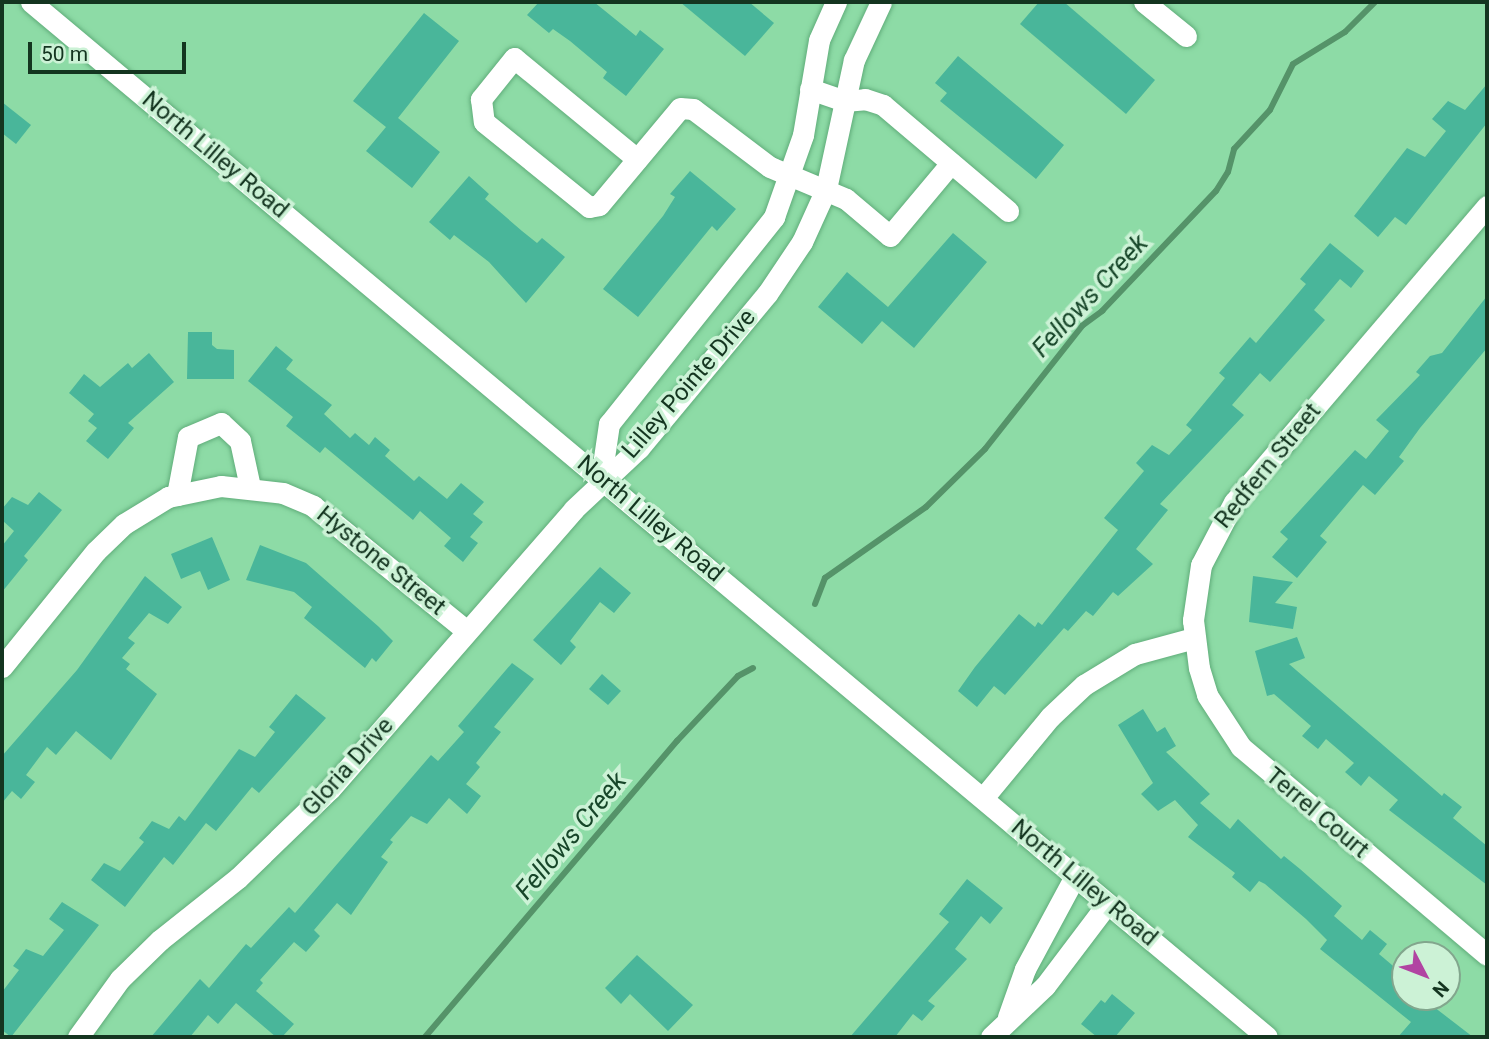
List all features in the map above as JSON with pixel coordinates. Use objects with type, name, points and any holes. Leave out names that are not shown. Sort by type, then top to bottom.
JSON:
[{"type":"street","name":"North Lilley Road","points":[[31,2],[1267,1037]]},
{"type":"street","name":"Lilley Pointe Drive","points":[[601,478],[609,424],[737,268],[774,217],[791,176],[819,40],[836,2]]},
{"type":"street","name":"Lilley Pointe Drive","points":[[601,478],[639,448],[767,294],[802,242],[826,189],[844,101],[862,37],[881,2]]},
{"type":"street","points":[[1144,2],[1186,36]]},
{"type":"street","points":[[638,159],[514,58],[481,99],[484,122],[589,207],[600,205],[638,159],[680,108],[693,109],[770,167],[826,189],[890,236],[951,163]]},
{"type":"street","points":[[810,89],[844,101],[865,99],[883,105],[1008,211]]},
{"type":"street","name":"Redfern Street","points":[[1194,638],[1201,565],[1234,502],[1487,206]]},
{"type":"street","points":[[177,495],[188,437],[220,423],[240,441],[250,487]]},
{"type":"street","name":"Gloria Drive","points":[[78,1037],[120,979],[160,940],[297,824],[601,478]]},
{"type":"street","name":"Hystone Street","points":[[2,667],[96,551],[124,524],[177,495],[221,486],[250,487],[283,494],[336,520],[467,631]]},
{"type":"street","points":[[983,798],[1050,718],[1084,685],[1135,654],[1194,638]]},
{"type":"street","name":"Terrel Court","points":[[1194,638],[1208,695],[1241,747],[1487,956]]},
{"type":"street","points":[[1007,1019],[1025,969],[1075,876]]},
{"type":"street","points":[[991,1037],[1007,1019],[1045,986],[1107,904]]},
{"type":"building","points":[[539,2],[594,2],[636,36],[640,30],[664,49],[626,96],[603,78],[607,72],[570,41],[553,29],[549,33],[527,15]]},
{"type":"building","points":[[680,2],[749,2],[774,23],[745,56]]},
{"type":"building","points":[[1039,2],[1064,2],[1155,80],[1126,114],[1020,24]]},
{"type":"building","points":[[424,13],[459,41],[398,118],[440,152],[412,188],[366,151],[386,127],[353,101]]},
{"type":"building","points":[[958,56],[1064,145],[1036,179],[940,101],[947,93],[935,83]]},
{"type":"building","points":[[1487,84],[1487,123],[1406,225],[1395,217],[1378,237],[1354,216],[1407,148],[1425,157],[1446,131],[1432,119],[1448,101],[1465,110]]},
{"type":"building","points":[[2,102],[31,125],[16,144],[2,133]]},
{"type":"building","points":[[690,171],[736,209],[717,231],[712,226],[638,317],[603,289],[663,216],[675,197],[670,194]]},
{"type":"building","points":[[469,176],[489,194],[485,199],[522,231],[537,243],[542,238],[565,257],[526,303],[489,262],[454,235],[450,240],[429,222]]},
{"type":"building","points":[[953,233],[987,262],[914,348],[882,321],[862,344],[818,307],[847,272],[888,307]]},
{"type":"building","points":[[1330,243],[1364,271],[1351,288],[1340,279],[1314,310],[1325,320],[1270,382],[1260,373],[1232,405],[1244,415],[1160,504],[1168,510],[1136,549],[1153,564],[1118,596],[1113,592],[1093,616],[1086,611],[1068,631],[1064,628],[1005,695],[994,686],[977,707],[958,691],[975,667],[1019,614],[1035,627],[1038,622],[1042,625],[1118,530],[1104,518],[1144,471],[1136,463],[1152,445],[1169,455],[1192,430],[1186,425],[1225,378],[1219,373],[1250,337],[1256,343],[1306,284],[1300,279]]},
{"type":"building","points":[[1487,296],[1487,348],[1420,428],[1399,457],[1404,461],[1375,495],[1363,485],[1320,536],[1327,542],[1297,578],[1272,557],[1288,539],[1280,532],[1355,450],[1366,459],[1389,431],[1376,420],[1420,375],[1416,372],[1430,356],[1442,353]]},
{"type":"building","points":[[188,332],[212,332],[212,345],[217,349],[234,350],[234,379],[187,379]]},
{"type":"building","points":[[276,346],[293,360],[286,369],[332,405],[324,414],[350,438],[355,433],[369,445],[375,437],[390,450],[385,456],[414,481],[419,476],[447,499],[461,483],[484,502],[473,514],[483,522],[470,537],[478,543],[463,562],[444,546],[451,538],[420,511],[413,520],[325,447],[320,453],[286,426],[293,417],[248,381]]},
{"type":"building","points":[[149,353],[174,382],[128,423],[134,428],[108,459],[86,441],[97,428],[88,421],[94,414],[69,393],[84,374],[100,387],[128,363],[132,368]]},
{"type":"building","points":[[39,492],[62,510],[24,556],[28,560],[2,592],[2,546],[14,531],[2,520],[2,509],[12,497],[28,505]]},
{"type":"building","points":[[212,537],[230,580],[208,590],[200,571],[181,579],[171,554]]},
{"type":"building","points":[[260,545],[306,563],[393,641],[376,662],[372,658],[365,668],[304,618],[312,607],[294,592],[246,580]]},
{"type":"building","points":[[600,567],[631,593],[614,613],[600,602],[570,641],[576,647],[561,665],[533,640]]},
{"type":"building","points":[[145,576],[182,607],[168,624],[149,613],[128,638],[135,643],[122,658],[130,664],[126,669],[157,694],[111,760],[76,731],[56,755],[47,747],[26,775],[35,782],[21,799],[12,791],[2,803],[2,756],[77,670]]},
{"type":"building","points":[[1253,576],[1293,582],[1275,603],[1297,607],[1293,629],[1249,622]]},
{"type":"building","points":[[1297,637],[1305,658],[1289,664],[1442,796],[1444,793],[1462,807],[1453,818],[1487,846],[1487,885],[1389,810],[1398,800],[1369,776],[1361,786],[1345,772],[1354,763],[1326,739],[1318,749],[1302,736],[1311,726],[1274,694],[1267,696],[1255,651]]},
{"type":"building","points":[[512,663],[534,679],[494,727],[501,732],[476,763],[480,767],[466,784],[481,796],[467,814],[449,798],[427,824],[411,816],[390,840],[393,842],[381,857],[388,862],[351,915],[337,903],[314,930],[320,936],[306,952],[294,942],[260,980],[263,983],[256,991],[294,1024],[282,1037],[276,1037],[236,1003],[218,1024],[208,1015],[190,1037],[151,1037],[200,979],[209,988],[246,944],[251,948],[289,907],[295,913],[431,755],[438,761],[464,732],[458,726]]},
{"type":"building","points":[[602,674],[621,691],[608,705],[589,689]]},
{"type":"building","points":[[296,694],[326,718],[259,793],[252,787],[216,831],[206,823],[173,865],[164,857],[125,907],[91,880],[104,863],[120,871],[144,842],[139,838],[152,821],[169,829],[179,816],[185,821],[239,749],[255,757],[275,732],[269,727]]},
{"type":"building","points":[[1143,709],[1157,732],[1165,727],[1176,746],[1166,752],[1210,794],[1200,803],[1230,829],[1238,819],[1281,859],[1284,856],[1300,869],[1342,906],[1334,916],[1362,940],[1370,930],[1387,944],[1379,954],[1391,964],[1391,1006],[1320,949],[1327,940],[1265,884],[1259,881],[1250,892],[1232,877],[1235,873],[1188,837],[1198,825],[1175,800],[1158,811],[1141,794],[1153,783],[1118,725]]},
{"type":"building","points":[[967,879],[1003,908],[990,924],[981,916],[955,949],[967,959],[928,1001],[935,1006],[922,1021],[913,1014],[895,1037],[850,1037],[949,922],[939,914]]},
{"type":"building","points":[[62,902],[99,925],[11,1037],[2,1030],[2,992],[19,970],[13,966],[26,949],[43,956],[64,930],[49,919]]},
{"type":"building","points":[[637,955],[693,1005],[668,1031],[630,994],[621,1004],[605,988]]},
{"type":"building","points":[[1112,994],[1135,1013],[1115,1037],[1097,1037],[1081,1024],[1101,1000],[1105,1003]]},
{"type":"building","points":[[1397,1011],[1439,1011],[1473,1037],[1398,1037],[1411,1022]]},
{"type":"waterway","name":"Fellows Creek","points":[[815,604],[825,578],[926,507],[985,449],[1083,325],[1102,311],[1216,191],[1228,172],[1234,149],[1270,110],[1293,64],[1345,32],[1375,2]]},
{"type":"waterway","name":"Fellows Creek","points":[[425,1037],[677,741],[738,676],[753,668]]}]
